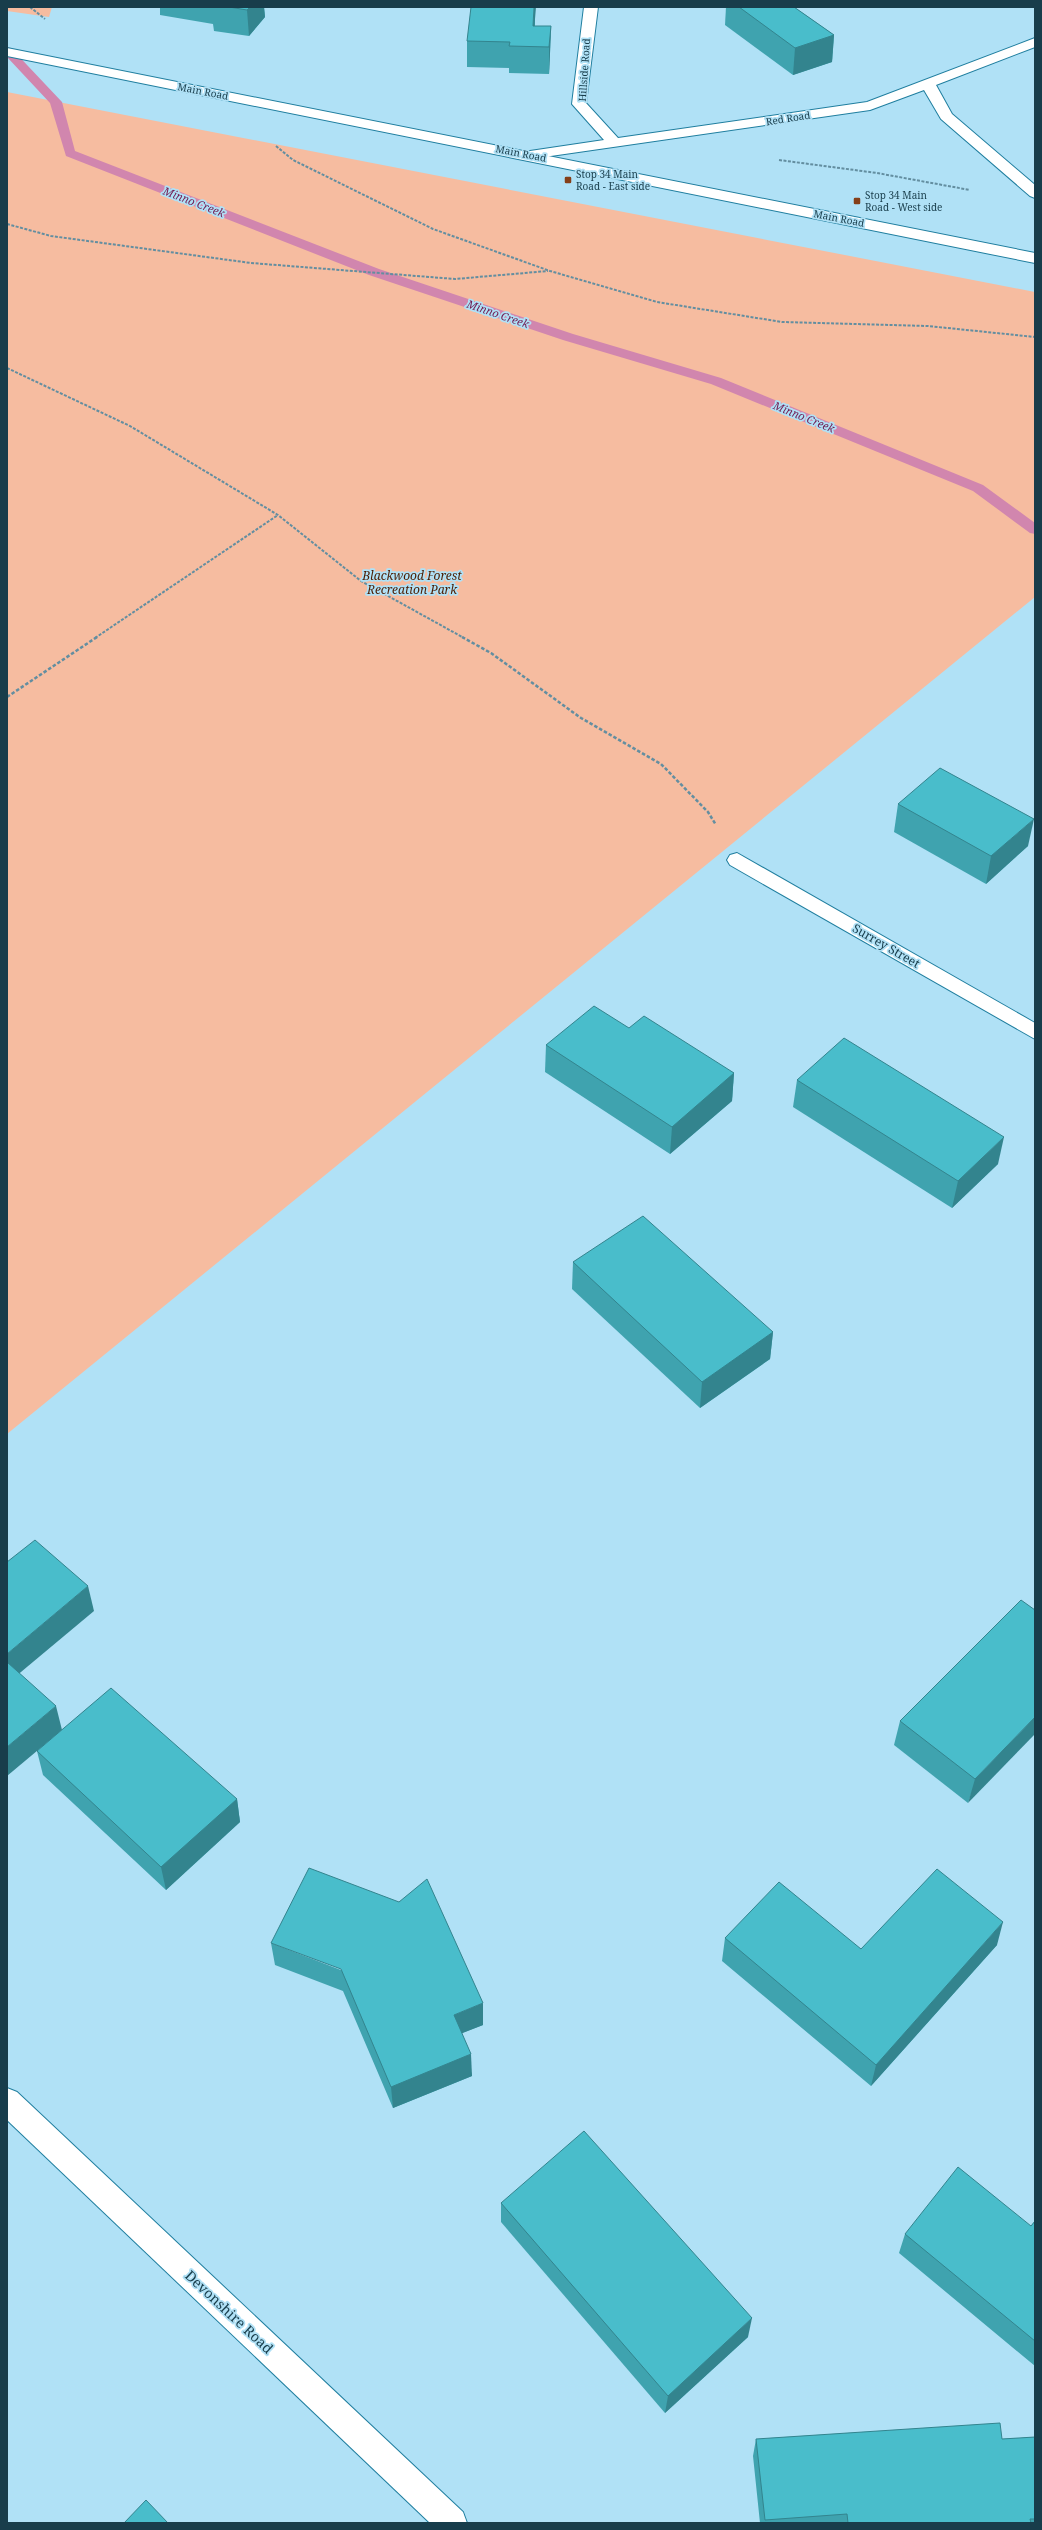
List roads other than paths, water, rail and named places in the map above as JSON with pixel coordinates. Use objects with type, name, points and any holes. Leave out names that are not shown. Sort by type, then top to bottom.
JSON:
[{"type":"street","name":"Hillside Road","points":[[591,7],[579,104],[616,144]]},
{"type":"street","name":"Red Road","points":[[530,155],[616,144],[870,106],[1035,42]]},
{"type":"street","name":"Main Road","points":[[7,52],[530,155],[1035,258]]},
{"type":"street","points":[[928,84],[946,116],[1035,193]]},
{"type":"street","name":"Surrey Street","points":[[737,860],[1035,1032]]},
{"type":"street","name":"Devonshire Road","points":[[7,2101],[452,2523]]},
{"type":"waterway","name":"Minno Creek","points":[[7,50],[56,102],[70,153],[374,272],[568,337],[716,381],[978,488],[1035,530]]},
{"type":"place","name":"Stop 34 Main Road - East side","points":[[568,180]]},
{"type":"place","name":"Stop 34 Main Road - West side","points":[[857,201]]},
{"type":"park label","name":"Blackwood Forest Recreation Park","points":[[412,583]]}]
